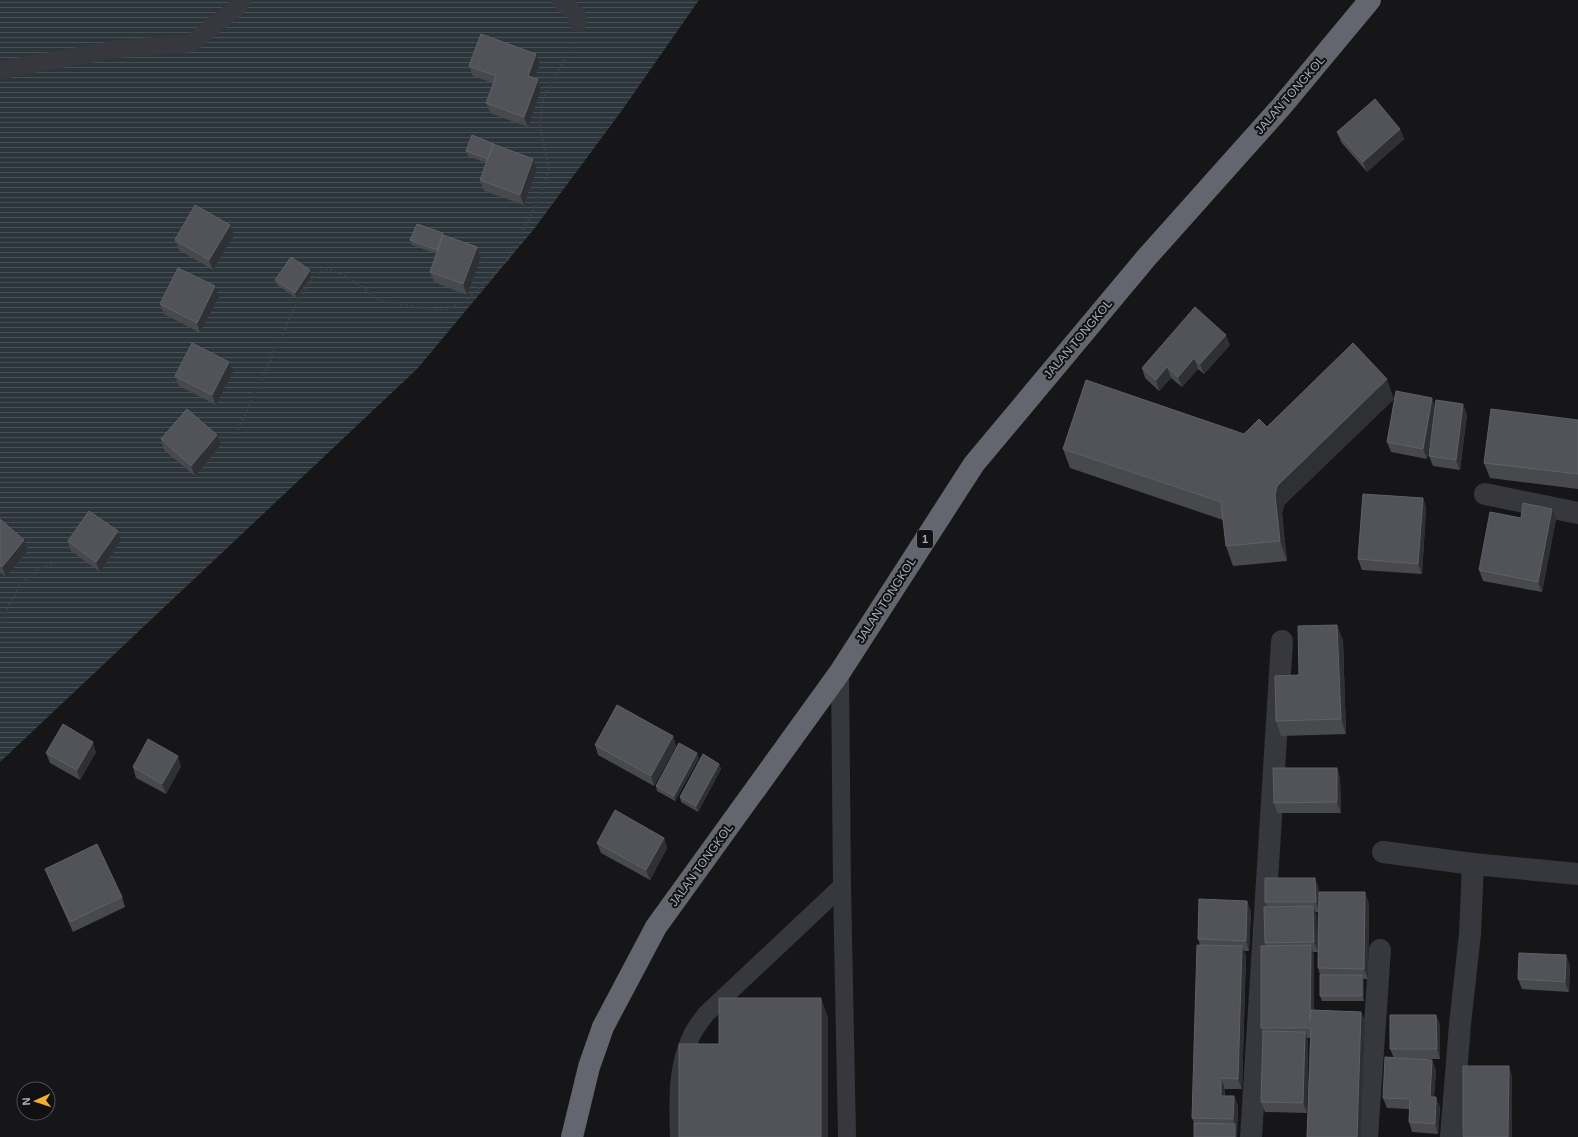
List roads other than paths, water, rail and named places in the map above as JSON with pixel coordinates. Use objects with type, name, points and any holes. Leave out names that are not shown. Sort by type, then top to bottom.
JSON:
[{"type":"highway","name":"JALAN TONGKOL","points":[[572,1137],[589,1067],[603,1026],[656,927],[840,672],[974,464],[1146,257],[1281,107],[1370,0]]},
{"type":"street","points":[[1485,494],[1578,513]]},
{"type":"street","points":[[1251,1137],[1282,641]]},
{"type":"street","points":[[1383,852],[1473,864],[1578,874]]},
{"type":"street","points":[[1451,1137],[1460,1024],[1470,934],[1473,864]]},
{"type":"street","points":[[1367,1137],[1380,950]]},
{"type":"lane","points":[[0,72],[16,66],[118,49],[192,44],[236,8],[242,0]]},
{"type":"lane","points":[[560,0],[577,15],[578,23]]},
{"type":"lane","points":[[840,672],[842,886],[847,1137]]},
{"type":"lane","points":[[679,1137],[678,1086],[683,1060],[691,1036],[706,1014],[842,886]]}]
